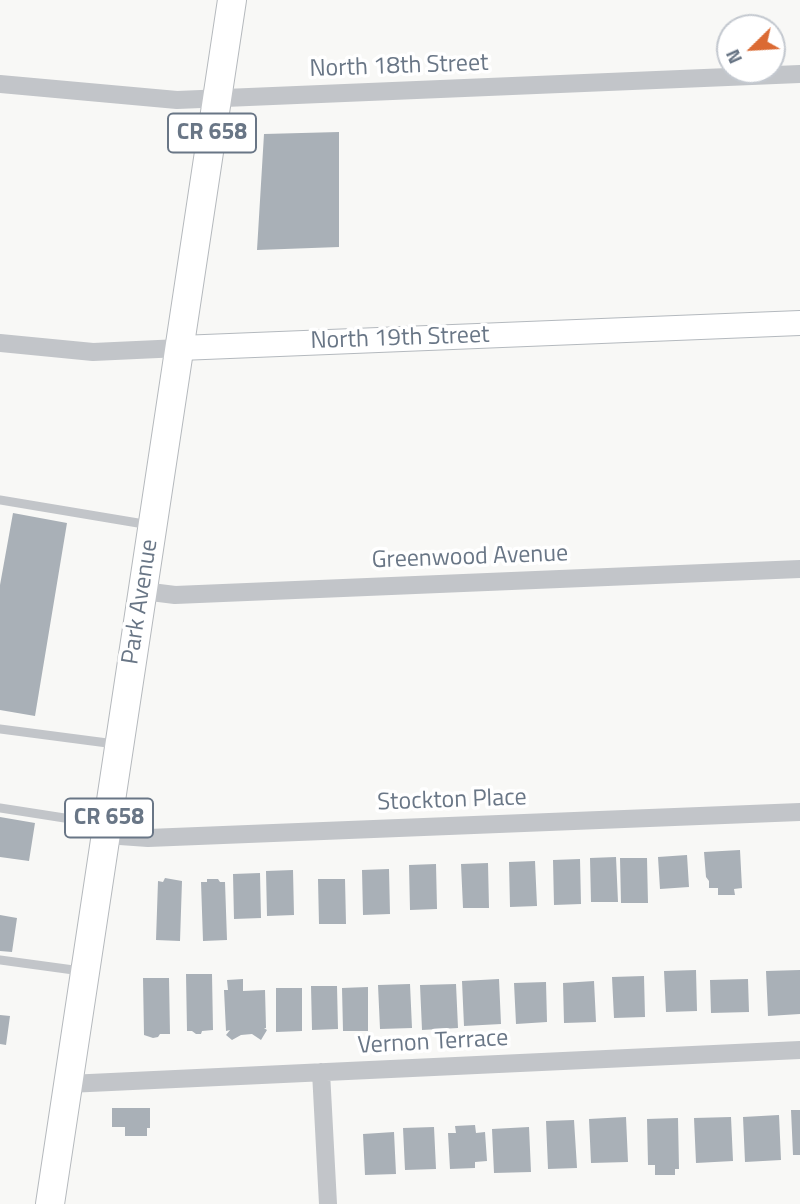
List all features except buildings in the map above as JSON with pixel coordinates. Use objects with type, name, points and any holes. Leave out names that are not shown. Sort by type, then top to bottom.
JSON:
[{"type":"main road","name":"Park Avenue","points":[[50,1204],[232,0]]},
{"type":"street","name":"North 18th Street","points":[[0,84],[162,100],[800,74]]},
{"type":"street","name":"North 19th Street","points":[[0,343],[93,352],[800,323]]},
{"type":"street","name":"Greenwood Avenue","points":[[143,591],[175,595],[800,569]]},
{"type":"street","name":"Stockton Place","points":[[107,830],[148,838],[800,812]]},
{"type":"street","name":"Vernon Terrace","points":[[68,1084],[800,1050]]},
{"type":"street","points":[[321,1072],[328,1204]]},
{"type":"lane","points":[[0,500],[153,525]]},
{"type":"lane","points":[[0,729],[120,744]]},
{"type":"lane","points":[[0,808],[107,830]]},
{"type":"lane","points":[[0,960],[85,972]]}]
